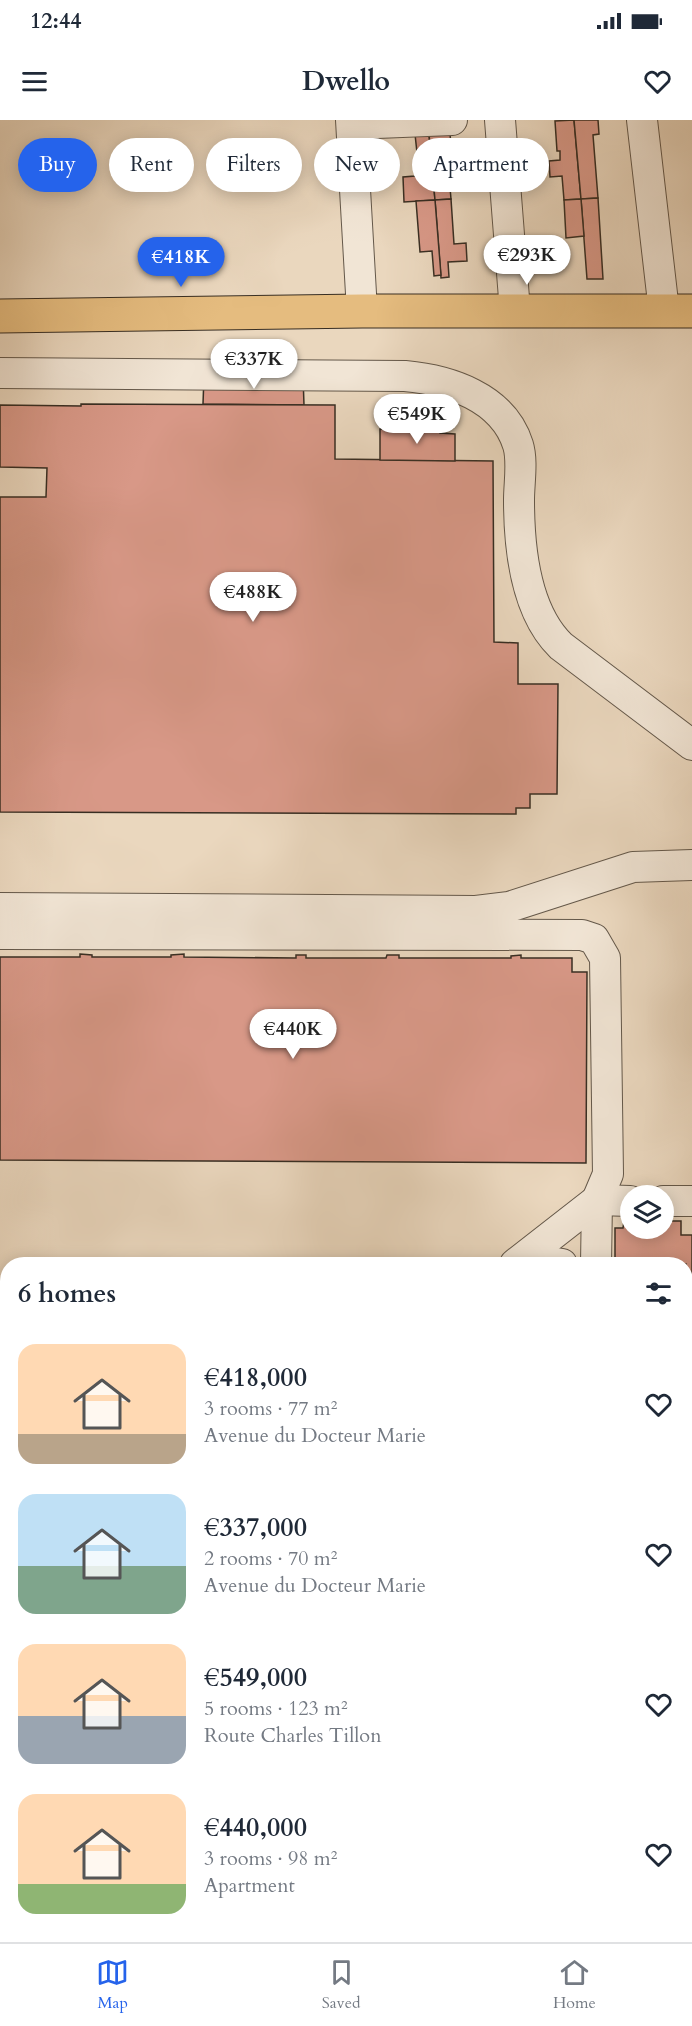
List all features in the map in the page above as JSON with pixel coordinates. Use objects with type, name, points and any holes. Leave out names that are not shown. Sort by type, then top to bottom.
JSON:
[{"type":"main road","points":[[0,316],[362,311],[678,311]]},
{"type":"street","points":[[362,311],[351,122],[452,120]]},
{"type":"street","points":[[500,120],[515,311]]},
{"type":"street","points":[[642,120],[678,311]]},
{"type":"street","points":[[0,373],[405,376],[446,381],[470,392],[501,417],[518,444],[519,520],[536,609],[545,627],[561,645],[692,745]]},
{"type":"street","points":[[0,908],[476,911],[509,907],[633,867],[692,865]]},
{"type":"street","points":[[0,934],[582,935],[594,939],[605,958],[608,1150],[608,1174],[597,1200],[596,1257]]},
{"type":"street","points":[[524,1257],[597,1200],[620,1201]]},
{"type":"street","points":[[674,1201],[692,1201]]},
{"type":"building","points":[[574,120],[581,199],[564,200],[562,176],[550,177],[549,161],[560,160],[560,151],[557,151],[555,121]]},
{"type":"building","points":[[574,120],[598,120],[599,134],[593,135],[598,198],[581,199]]},
{"type":"building","points":[[415,134],[429,134],[429,138],[415,138]]},
{"type":"building","points":[[429,134],[450,134],[450,138],[429,138]]},
{"type":"building","points":[[412,176],[412,192],[434,192],[435,200],[404,202],[403,177]]},
{"type":"building","points":[[434,192],[450,192],[451,199],[435,200]]},
{"type":"building","points":[[598,198],[603,279],[587,279],[581,199]]},
{"type":"building","points":[[451,199],[454,244],[466,243],[467,261],[448,262],[449,277],[441,278],[435,200]]},
{"type":"building","points":[[581,199],[584,236],[566,238],[564,200]]},
{"type":"building","points":[[435,200],[441,275],[434,276],[432,251],[420,252],[416,201]]},
{"type":"building","points":[[204,376],[303,376],[304,405],[203,404]]},
{"type":"building","points":[[81,404],[335,405],[335,459],[493,461],[494,642],[518,643],[518,684],[558,684],[557,794],[530,794],[530,808],[516,808],[516,814],[0,812],[0,497],[46,497],[47,468],[0,467],[0,405],[81,406]]},
{"type":"building","points":[[380,429],[440,429],[440,433],[455,434],[455,461],[380,460]]},
{"type":"building","points":[[80,954],[92,955],[92,957],[171,957],[171,955],[184,954],[184,957],[296,958],[296,955],[306,955],[306,958],[386,958],[387,955],[399,955],[399,958],[511,958],[511,956],[521,955],[521,958],[572,958],[572,972],[587,972],[586,1163],[0,1160],[0,957],[80,957]]},
{"type":"building","points":[[674,1221],[681,1221],[681,1235],[692,1235],[692,1257],[615,1257],[615,1228],[620,1228],[620,1239],[674,1239]]}]
